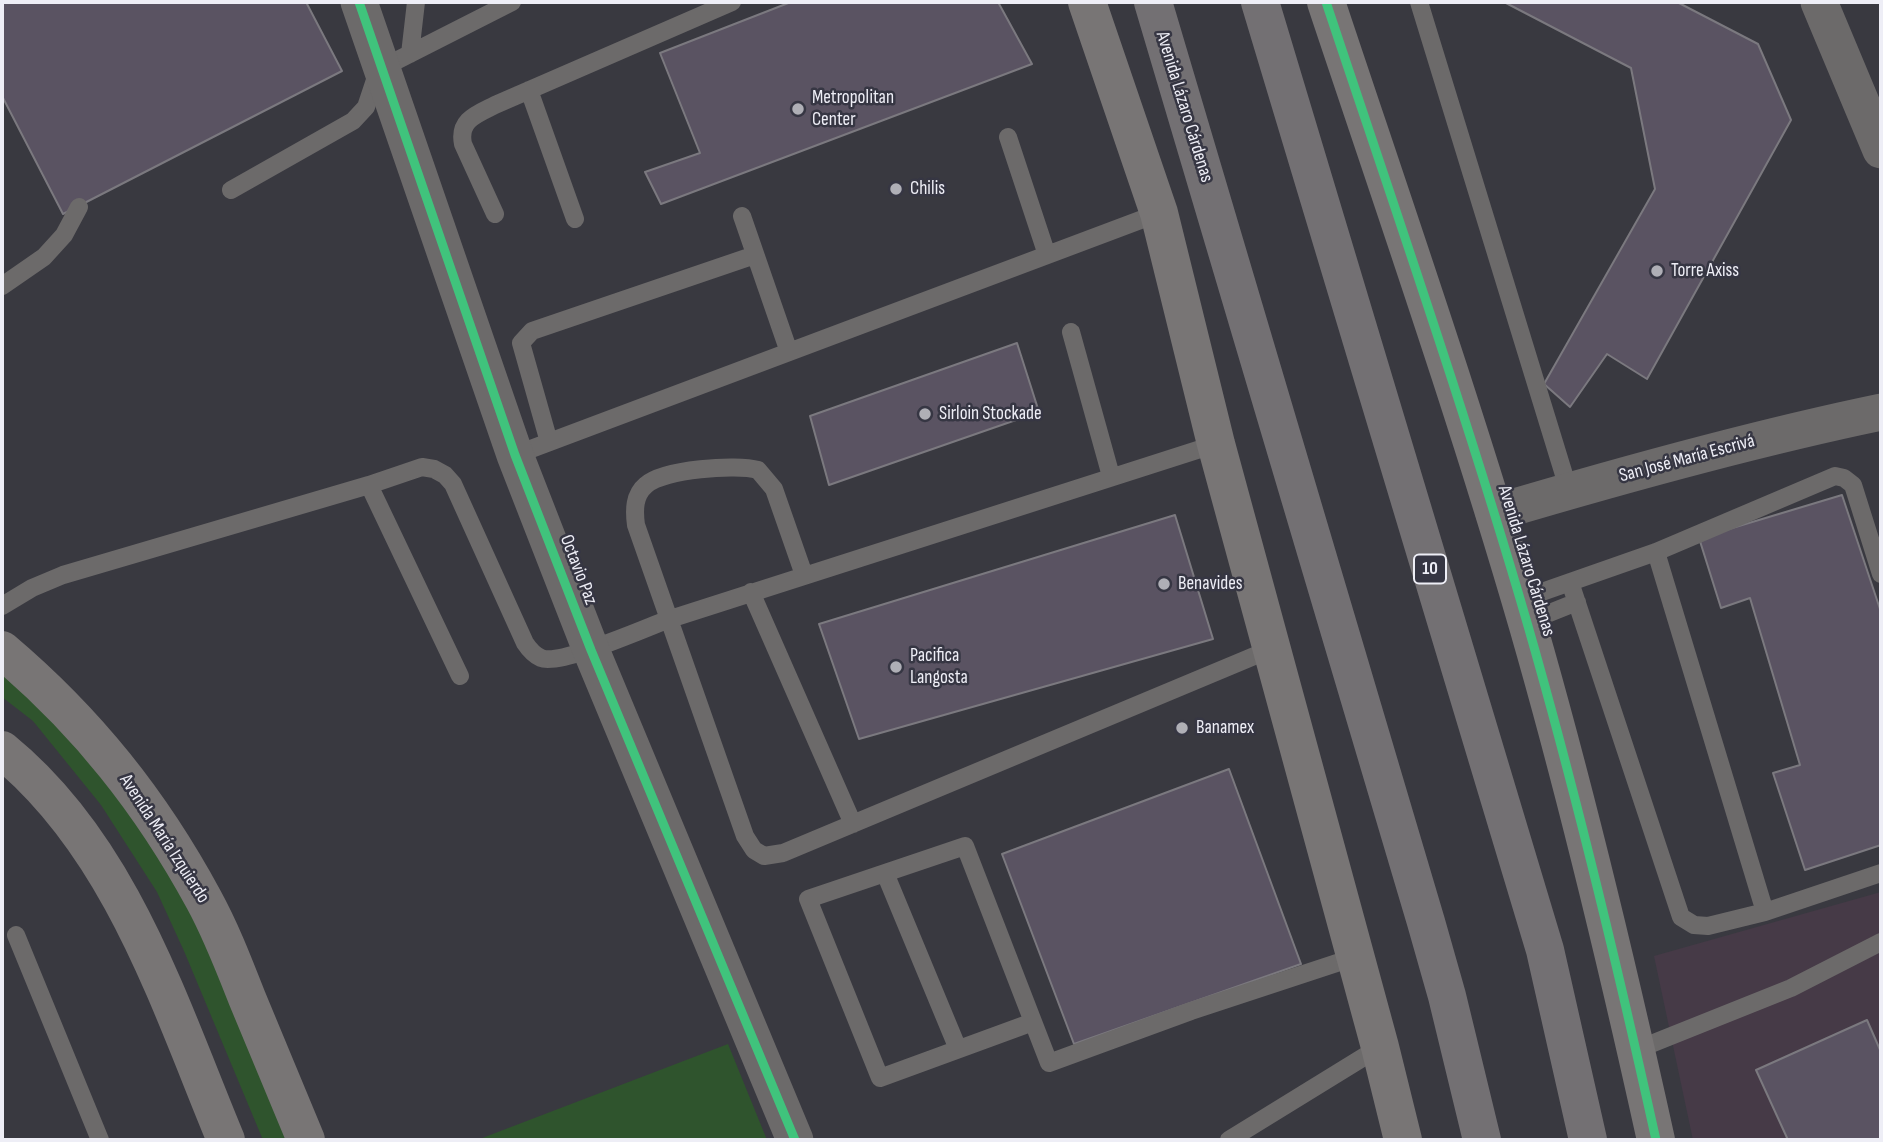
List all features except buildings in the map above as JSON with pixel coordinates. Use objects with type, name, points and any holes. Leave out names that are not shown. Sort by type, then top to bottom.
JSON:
[{"type":"highway","name":"Avenida Lázaro Cárdenas","points":[[1153,2],[1419,897],[1447,996],[1482,1140]]},
{"type":"highway","name":"10","points":[[1260,2],[1545,950],[1588,1140]]},
{"type":"street","name":"Octavio Paz","points":[[359,2],[396,61],[514,455],[591,650],[795,1140]]},
{"type":"street","points":[[1087,2],[1159,213],[1216,444],[1404,1140]]},
{"type":"street","name":"Avenida Lázaro Cárdenas","points":[[1326,2],[1494,513],[1523,611],[1587,840],[1656,1140]]},
{"type":"street","points":[[1819,2],[1881,150]]},
{"type":"street","name":"San José María Escrivá","points":[[1494,513],[1808,427],[1881,412]]},
{"type":"street","name":"Avenida María Izquierdo","points":[[2,650],[44,686],[86,729],[122,772],[184,865],[206,903],[230,956],[306,1140]]},
{"type":"street","points":[[2,750],[44,791],[79,831],[119,895],[141,937],[226,1140]]},
{"type":"lane","points":[[396,61],[416,2]]},
{"type":"lane","points":[[230,190],[353,121],[366,107],[376,77],[396,61],[512,2]]},
{"type":"lane","points":[[495,214],[463,144],[463,127],[474,115],[732,2]]},
{"type":"lane","points":[[1419,2],[1569,491]]},
{"type":"lane","points":[[529,90],[575,219]]},
{"type":"lane","points":[[1008,137],[1047,255]]},
{"type":"lane","points":[[2,286],[44,257],[64,235],[79,207]]},
{"type":"lane","points":[[514,455],[1159,213]]},
{"type":"lane","points":[[742,216],[789,352]]},
{"type":"lane","points":[[549,442],[521,343],[524,337],[532,331],[755,256]]},
{"type":"lane","points":[[1071,332],[1111,476]]},
{"type":"lane","points":[[2,606],[32,588],[63,575],[422,467],[445,475],[460,495],[525,643],[531,652],[548,660],[591,650],[667,620],[751,592],[1216,444]]},
{"type":"lane","points":[[804,575],[774,489],[758,470],[730,466],[662,477],[645,486],[637,495],[634,511],[636,525],[667,620],[745,836],[754,850],[764,856],[783,853],[1271,649]]},
{"type":"lane","points":[[1523,611],[1570,582],[1656,552],[1835,477],[1844,478],[1853,485],[1881,574]]},
{"type":"lane","points":[[369,485],[460,676]]},
{"type":"lane","points":[[1656,552],[1765,912]]},
{"type":"lane","points":[[1570,582],[1681,917],[1694,925],[1708,926],[1765,912],[1881,873]]},
{"type":"lane","points":[[751,592],[853,824]]},
{"type":"lane","points":[[1523,611],[1577,602]]},
{"type":"lane","points":[[1033,1022],[880,1079],[808,899],[965,846],[1049,1063],[1191,1011],[1355,957]]},
{"type":"lane","points":[[885,873],[958,1049]]},
{"type":"lane","points":[[16,935],[100,1140]]},
{"type":"lane","points":[[1636,1050],[1791,988],[1881,942]]},
{"type":"lane","points":[[1229,1140],[1380,1047]]},
{"type":"shaded area","points":[[1881,892],[1881,1140],[1693,1140],[1654,956]]},
{"type":"green space","points":[[2,658],[105,768],[204,932],[291,1140],[263,1140],[157,892],[101,805],[33,721],[2,697]]},
{"type":"green space","points":[[728,1044],[767,1140],[477,1140]]},
{"type":"cycle path","points":[[359,2],[515,455],[591,650],[795,1140]]},
{"type":"cycle path","points":[[1326,2],[1455,391],[1528,626],[1596,882],[1656,1140]]},
{"type":"place","name":"Metropolitan Center","points":[[798,109]]},
{"type":"place","name":"Chilis","points":[[896,189]]},
{"type":"place","name":"Torre Axiss","points":[[1657,271]]},
{"type":"place","name":"Sirloin Stockade","points":[[925,414]]},
{"type":"place","name":"Benavides","points":[[1164,584]]},
{"type":"place","name":"Pacifica Langosta","points":[[896,667]]},
{"type":"place","name":"Banamex","points":[[1182,728]]}]
